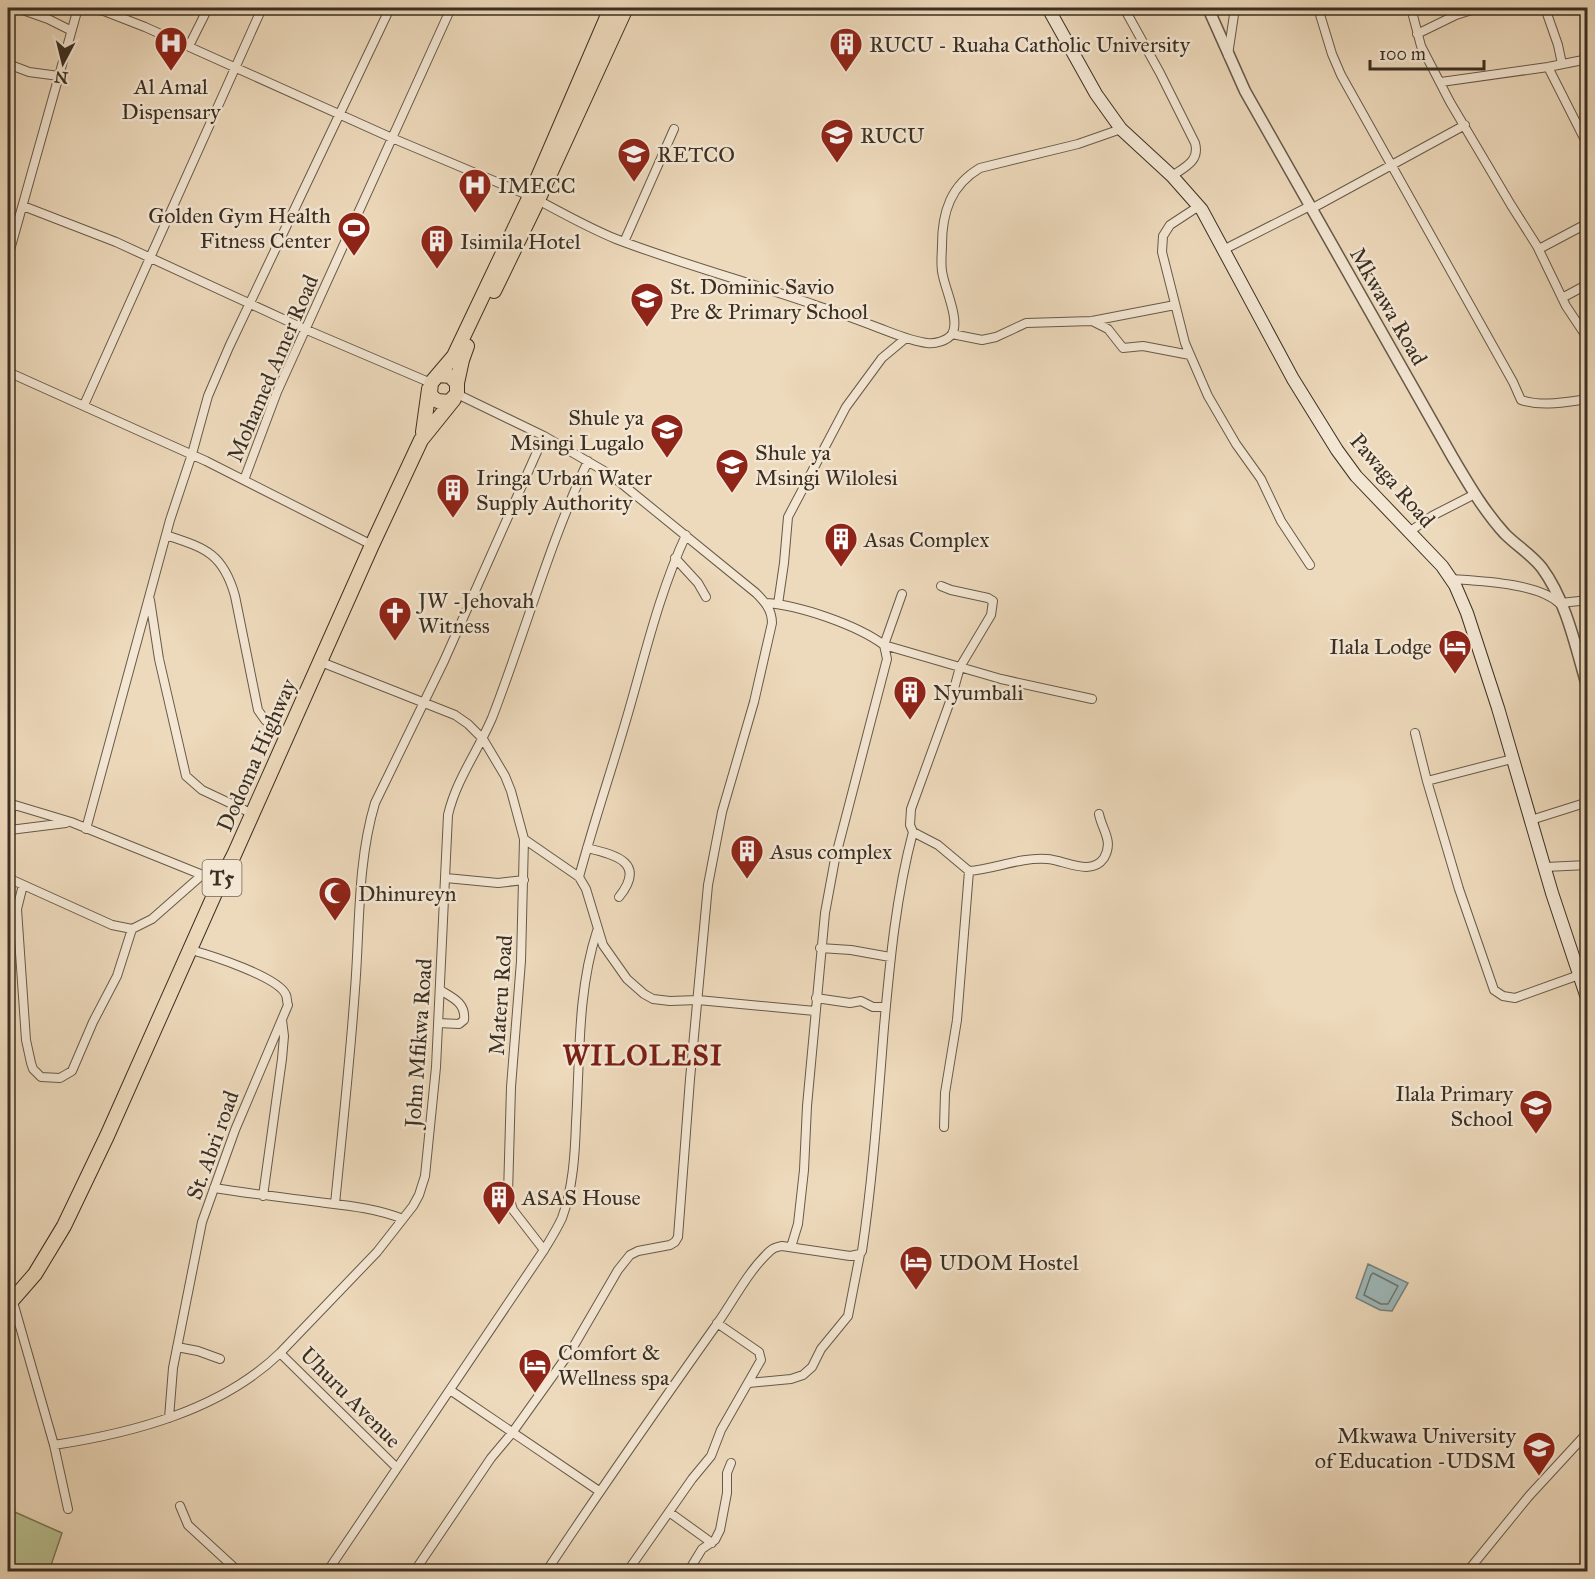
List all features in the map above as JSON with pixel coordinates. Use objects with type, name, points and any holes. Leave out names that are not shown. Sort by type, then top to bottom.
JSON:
[{"type":"highway","name":"T5","points":[[421,440],[456,392],[465,351],[534,198],[611,8]]},
{"type":"highway","name":"T5","points":[[421,440],[433,382],[454,356],[626,8]]},
{"type":"highway","points":[[450,375],[456,392],[449,402],[438,401],[430,393],[433,382],[450,375]]},
{"type":"highway","name":"Dodoma Highway","points":[[10,1304],[44,1261],[64,1226],[107,1136],[421,440]]},
{"type":"main road","name":"Pawaga Road","points":[[1053,9],[1096,94],[1121,129],[1172,176],[1199,206],[1293,379],[1337,450],[1356,476],[1442,566],[1451,579],[1471,625],[1587,1001]]},
{"type":"street","points":[[17,8],[70,30]]},
{"type":"street","points":[[8,257],[78,8]]},
{"type":"street","points":[[88,8],[104,11],[189,46],[392,138],[534,198],[624,242],[906,338],[934,344],[945,340],[952,334],[954,316],[942,273],[942,236],[948,200],[958,185],[980,168],[1078,144],[1121,129]]},
{"type":"street","points":[[189,46],[208,8]]},
{"type":"street","points":[[84,405],[262,8]]},
{"type":"street","points":[[86,829],[128,668],[208,396],[390,8]]},
{"type":"street","name":"Mohamed Amer Road","points":[[244,480],[278,392],[451,8]]},
{"type":"street","points":[[1124,8],[1160,73],[1197,150],[1190,164],[1172,176]]},
{"type":"street","name":"Mkwawa Road","points":[[1209,8],[1245,90],[1475,494],[1501,530],[1542,568],[1561,604],[1583,661],[1587,688]]},
{"type":"street","points":[[1228,55],[1235,8]]},
{"type":"street","points":[[1318,8],[1329,46],[1341,75],[1521,400],[1532,404],[1545,404],[1587,399]]},
{"type":"street","points":[[1411,8],[1421,46],[1450,102],[1539,249],[1562,298],[1587,339]]},
{"type":"street","points":[[1417,34],[1456,15],[1478,8]]},
{"type":"street","points":[[1545,8],[1562,64]]},
{"type":"street","points":[[1441,82],[1548,67],[1587,59]]},
{"type":"street","points":[[8,64],[29,72],[58,76]]},
{"type":"street","points":[[1548,67],[1587,146]]},
{"type":"street","points":[[1223,250],[1392,166],[1465,125]]},
{"type":"street","points":[[624,242],[674,129]]},
{"type":"street","points":[[23,206],[116,242],[307,330],[433,382]]},
{"type":"street","points":[[1199,206],[1170,225],[1163,236],[1162,252],[1179,323],[1200,380],[1219,416],[1261,479],[1281,521],[1310,565]]},
{"type":"street","points":[[1539,249],[1587,223]]},
{"type":"street","points":[[1562,298],[1587,284]]},
{"type":"street","points":[[952,334],[982,340],[996,337],[1026,323],[1092,321],[1175,305]]},
{"type":"street","points":[[1092,321],[1108,328],[1123,348],[1143,346],[1190,355]]},
{"type":"street","points":[[778,604],[788,517],[846,407],[882,358],[906,338]]},
{"type":"street","points":[[8,372],[192,454],[372,545]]},
{"type":"street","points":[[414,1572],[491,1458],[512,1433],[572,1349],[618,1270],[630,1255],[638,1251],[670,1245],[678,1237],[704,918],[715,846],[722,812],[754,702],[772,623],[772,616],[765,603],[721,562],[611,475],[544,436],[456,392]]},
{"type":"street","points":[[335,1204],[368,828],[375,803],[444,661],[544,436]]},
{"type":"street","name":"John Mfikwa Road","points":[[54,1446],[132,1430],[169,1418],[251,1377],[280,1353],[369,1260],[403,1219],[419,1195],[429,1156],[448,815],[453,796],[483,739],[503,689],[549,552],[568,502],[588,461]]},
{"type":"street","points":[[1408,532],[1432,516],[1475,494]]},
{"type":"street","points":[[166,535],[211,553],[224,570],[235,596],[258,710],[265,720],[286,736]]},
{"type":"street","points":[[579,877],[644,655],[675,558],[686,536]]},
{"type":"street","points":[[675,558],[698,583],[706,597]]},
{"type":"street","points":[[1451,579],[1477,581],[1532,591],[1553,598],[1561,604],[1587,600]]},
{"type":"street","points":[[941,586],[993,601],[991,615],[960,667],[952,696],[911,809],[910,825],[914,832],[938,845],[969,871]]},
{"type":"street","points":[[791,1247],[798,1224],[804,1170],[820,948],[835,859],[887,658],[884,645],[902,594]]},
{"type":"street","points":[[150,596],[159,659],[186,776],[202,790],[253,814]]},
{"type":"street","points":[[765,603],[778,604],[852,628],[872,636],[884,645],[1001,679],[1092,699]]},
{"type":"street","name":"Materu Road","points":[[321,662],[455,715],[483,739],[505,776],[511,791],[524,839],[524,880],[521,961],[511,1087],[508,1194],[513,1210],[544,1250]]},
{"type":"street","points":[[1415,733],[1459,889],[1494,990],[1503,996],[1515,998],[1580,975]]},
{"type":"street","points":[[1427,781],[1512,759]]},
{"type":"street","points":[[1531,820],[1587,802]]},
{"type":"street","points":[[71,822],[9,833],[9,804],[71,822],[220,882]]},
{"type":"street","points":[[969,871],[1032,859],[1048,859],[1080,867],[1097,864],[1106,853],[1108,841],[1099,814]]},
{"type":"street","points":[[749,1383],[791,1379],[803,1375],[812,1367],[821,1349],[848,1316],[860,1254],[872,1162],[890,957],[901,886],[914,832]]},
{"type":"street","points":[[524,839],[579,877],[586,889],[597,931],[613,960],[627,979],[644,994],[661,1000],[698,1000],[815,1011]]},
{"type":"street","points":[[587,848],[613,854],[624,861],[629,873],[628,882],[619,897]]},
{"type":"street","points":[[1545,867],[1587,865]]},
{"type":"street","points":[[944,1127],[945,1094],[957,1020],[969,871]]},
{"type":"street","points":[[8,878],[112,925],[132,929],[152,919],[202,875]]},
{"type":"street","points":[[446,878],[498,883],[524,880]]},
{"type":"street","points":[[23,885],[17,909],[26,1040],[33,1069],[41,1077],[60,1078],[72,1071],[93,1022],[117,976],[132,929]]},
{"type":"street","points":[[327,1572],[544,1250],[561,1218],[569,1192],[575,1150],[584,995],[597,931]]},
{"type":"street","points":[[820,948],[851,950],[890,957]]},
{"type":"street","name":"St. Abri road","points":[[169,1418],[177,1347],[202,1222],[235,1130],[288,1005],[287,996],[282,989],[255,973],[218,957],[191,950]]},
{"type":"street","points":[[438,1023],[459,1024],[464,1020],[465,1012],[459,1002],[440,990]]},
{"type":"street","points":[[816,998],[850,1003],[861,1001],[873,1007],[886,1007]]},
{"type":"street","points":[[263,1196],[282,1059],[284,1036],[282,1019]]},
{"type":"street","points":[[214,1188],[375,1210],[403,1219]]},
{"type":"street","points":[[546,1572],[599,1491],[749,1275],[770,1251],[775,1247],[791,1247],[850,1256],[860,1254]]},
{"type":"street","points":[[10,1304],[54,1446],[68,1509]]},
{"type":"street","points":[[627,1572],[698,1470],[711,1456],[721,1430],[749,1383],[761,1357],[759,1352],[717,1323]]},
{"type":"street","points":[[177,1347],[220,1359]]},
{"type":"street","name":"Uhuru Avenue","points":[[280,1353],[397,1468]]},
{"type":"street","points":[[450,1390],[599,1491]]},
{"type":"street","points":[[1467,1572],[1529,1496],[1587,1432]]},
{"type":"street","points":[[688,1572],[702,1549],[712,1543],[720,1530],[727,1492],[727,1473],[731,1463]]},
{"type":"street","points":[[180,1506],[188,1525],[238,1572]]},
{"type":"street","points":[[669,1512],[712,1543]]},
{"type":"green space","points":[[8,1509],[62,1533],[49,1571],[8,1571]]},
{"type":"water","points":[[1368,1264],[1408,1283],[1392,1311],[1380,1310],[1356,1298]]},
{"type":"place","name":"Al Amal Dispensary","points":[[171,72]]},
{"type":"place","name":"RUCU - Ruaha Catholic University","points":[[846,73]]},
{"type":"place","name":"RUCU","points":[[837,164]]},
{"type":"place","name":"RETCO","points":[[634,183]]},
{"type":"place","name":"IMECC","points":[[475,214]]},
{"type":"place","name":"Golden Gym Health Fitness Center","points":[[354,257]]},
{"type":"place","name":"Isimila Hotel","points":[[437,270]]},
{"type":"place","name":"St. Dominic Savio Pre & Primary School","points":[[647,328]]},
{"type":"place","name":"Shule ya Msingi Lugalo","points":[[667,459]]},
{"type":"place","name":"Shule ya Msingi Wilolesi","points":[[732,494]]},
{"type":"place","name":"Iringa Urban Water Supply Authority","points":[[453,519]]},
{"type":"place","name":"Asas Complex","points":[[841,568]]},
{"type":"place","name":"JW -Jehovah Witness","points":[[395,642]]},
{"type":"place","name":"Ilala Lodge","points":[[1455,675]]},
{"type":"place","name":"Nyumbali","points":[[910,721]]},
{"type":"place","name":"Asus complex","points":[[747,880]]},
{"type":"place","name":"Dhinureyn","points":[[335,922]]},
{"type":"place","name":"Ilala Primary School","points":[[1536,1135]]},
{"type":"place","name":"ASAS House","points":[[499,1226]]},
{"type":"place","name":"UDOM Hostel","points":[[916,1291]]},
{"type":"place","name":"Comfort & Wellness spa","points":[[535,1394]]},
{"type":"place","name":"Mkwawa University of Education -UDSM","points":[[1539,1477]]},
{"type":"district","name":"WILOLESI","points":[[643,1055]]}]
